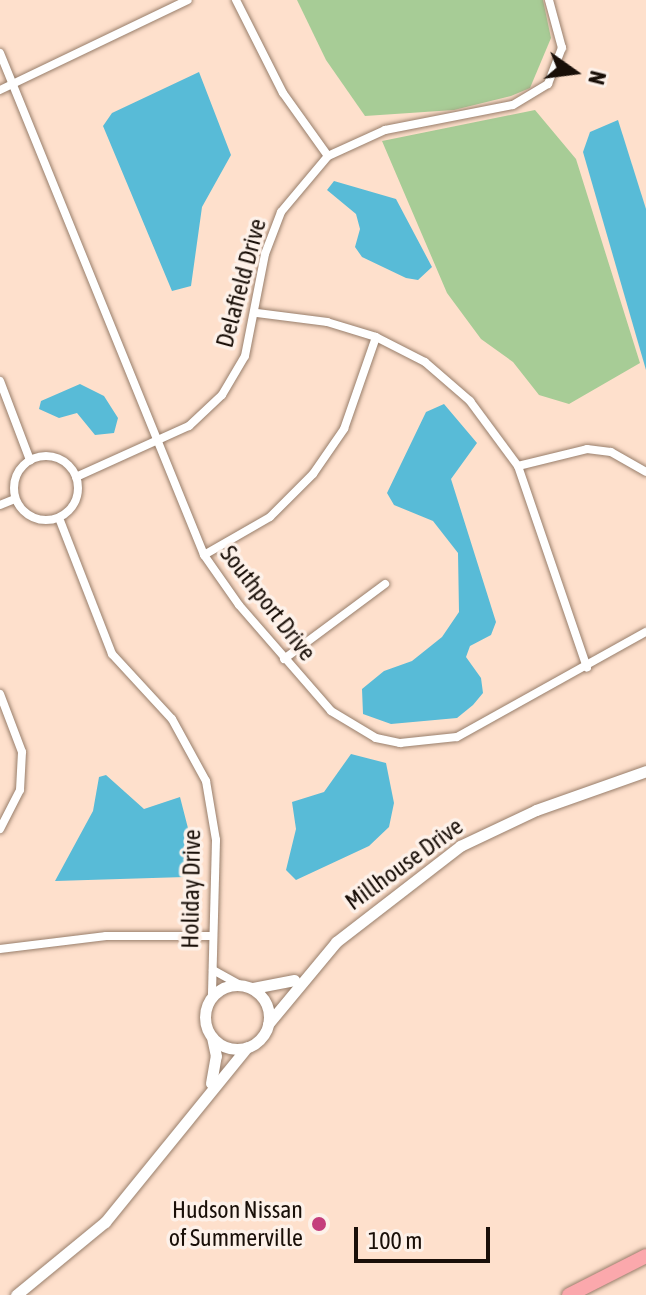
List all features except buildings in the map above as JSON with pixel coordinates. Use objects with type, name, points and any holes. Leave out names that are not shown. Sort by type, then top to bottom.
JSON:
[{"type":"highway","points":[[569,1295],[646,1256]]},
{"type":"main road","name":"Millhouse Drive","points":[[268,1024],[304,973],[460,846],[536,810],[646,771]]},
{"type":"main road","points":[[207,1091],[216,1056],[205,1016],[212,997],[245,986],[285,985],[304,973]]},
{"type":"main road","points":[[16,1295],[105,1222],[207,1091],[268,1024],[266,1003],[245,986]]},
{"type":"main road","points":[[211,1035],[227,1047],[247,1047]]},
{"type":"street","points":[[0,90],[188,0]]},
{"type":"street","points":[[236,0],[283,93],[328,156]]},
{"type":"street","name":"Delafield Drive","points":[[76,477],[159,442],[222,395],[245,356],[257,313],[265,254],[281,212],[328,156],[385,130],[529,98],[548,84],[562,48],[549,0]]},
{"type":"street","name":"Southport Drive","points":[[0,53],[204,555],[284,659],[331,711],[376,738],[400,743],[457,737],[646,632]]},
{"type":"street","points":[[257,313],[327,322],[376,337],[425,362],[459,391],[518,466],[587,667]]},
{"type":"street","points":[[204,555],[270,517],[313,474],[344,429],[376,337]]},
{"type":"street","points":[[0,381],[30,460]]},
{"type":"street","points":[[518,466],[587,449],[611,452],[646,472]]},
{"type":"street","points":[[59,459],[76,477],[74,503],[59,518],[30,516],[15,499],[14,482],[30,460],[59,459]]},
{"type":"street","points":[[0,505],[15,499]]},
{"type":"street","name":"Holiday Drive","points":[[59,518],[112,654],[172,719],[206,781],[216,840],[210,936],[212,997]]},
{"type":"street","points":[[284,659],[385,584]]},
{"type":"street","points":[[0,694],[22,752],[20,790],[0,829]]},
{"type":"street","points":[[0,949],[106,936],[210,936]]},
{"type":"street","name":"Holiday Drive","points":[[213,970],[245,986]]},
{"type":"green space","points":[[297,0],[543,0],[551,38],[530,88],[511,96],[454,110],[365,116],[326,60]]},
{"type":"green space","points":[[535,110],[576,159],[640,363],[569,404],[539,395],[513,362],[481,339],[447,293],[382,141]]},
{"type":"water","points":[[199,72],[231,155],[202,207],[191,286],[172,291],[103,126],[112,113]]},
{"type":"water","points":[[618,120],[646,209],[646,370],[583,152],[590,132]]},
{"type":"water","points":[[334,181],[396,199],[432,267],[418,280],[406,278],[362,257],[355,247],[360,229],[356,214],[327,190]]},
{"type":"water","points":[[80,384],[104,396],[118,418],[114,433],[95,435],[77,413],[59,418],[39,409],[41,401]]},
{"type":"water","points":[[444,404],[477,443],[451,479],[496,622],[491,635],[470,646],[466,657],[481,678],[483,693],[473,705],[457,718],[391,724],[363,714],[362,689],[384,671],[412,661],[442,637],[459,612],[458,553],[433,521],[394,505],[387,493],[426,412]]},
{"type":"water","points":[[351,754],[386,763],[394,803],[389,827],[369,846],[296,880],[286,870],[296,829],[292,802],[324,792]]},
{"type":"water","points":[[106,775],[144,809],[180,797],[190,836],[185,877],[55,881],[93,811],[99,777]]},
{"type":"place","name":"Hudson Nissan of Summerville","points":[[319,1224]]}]
